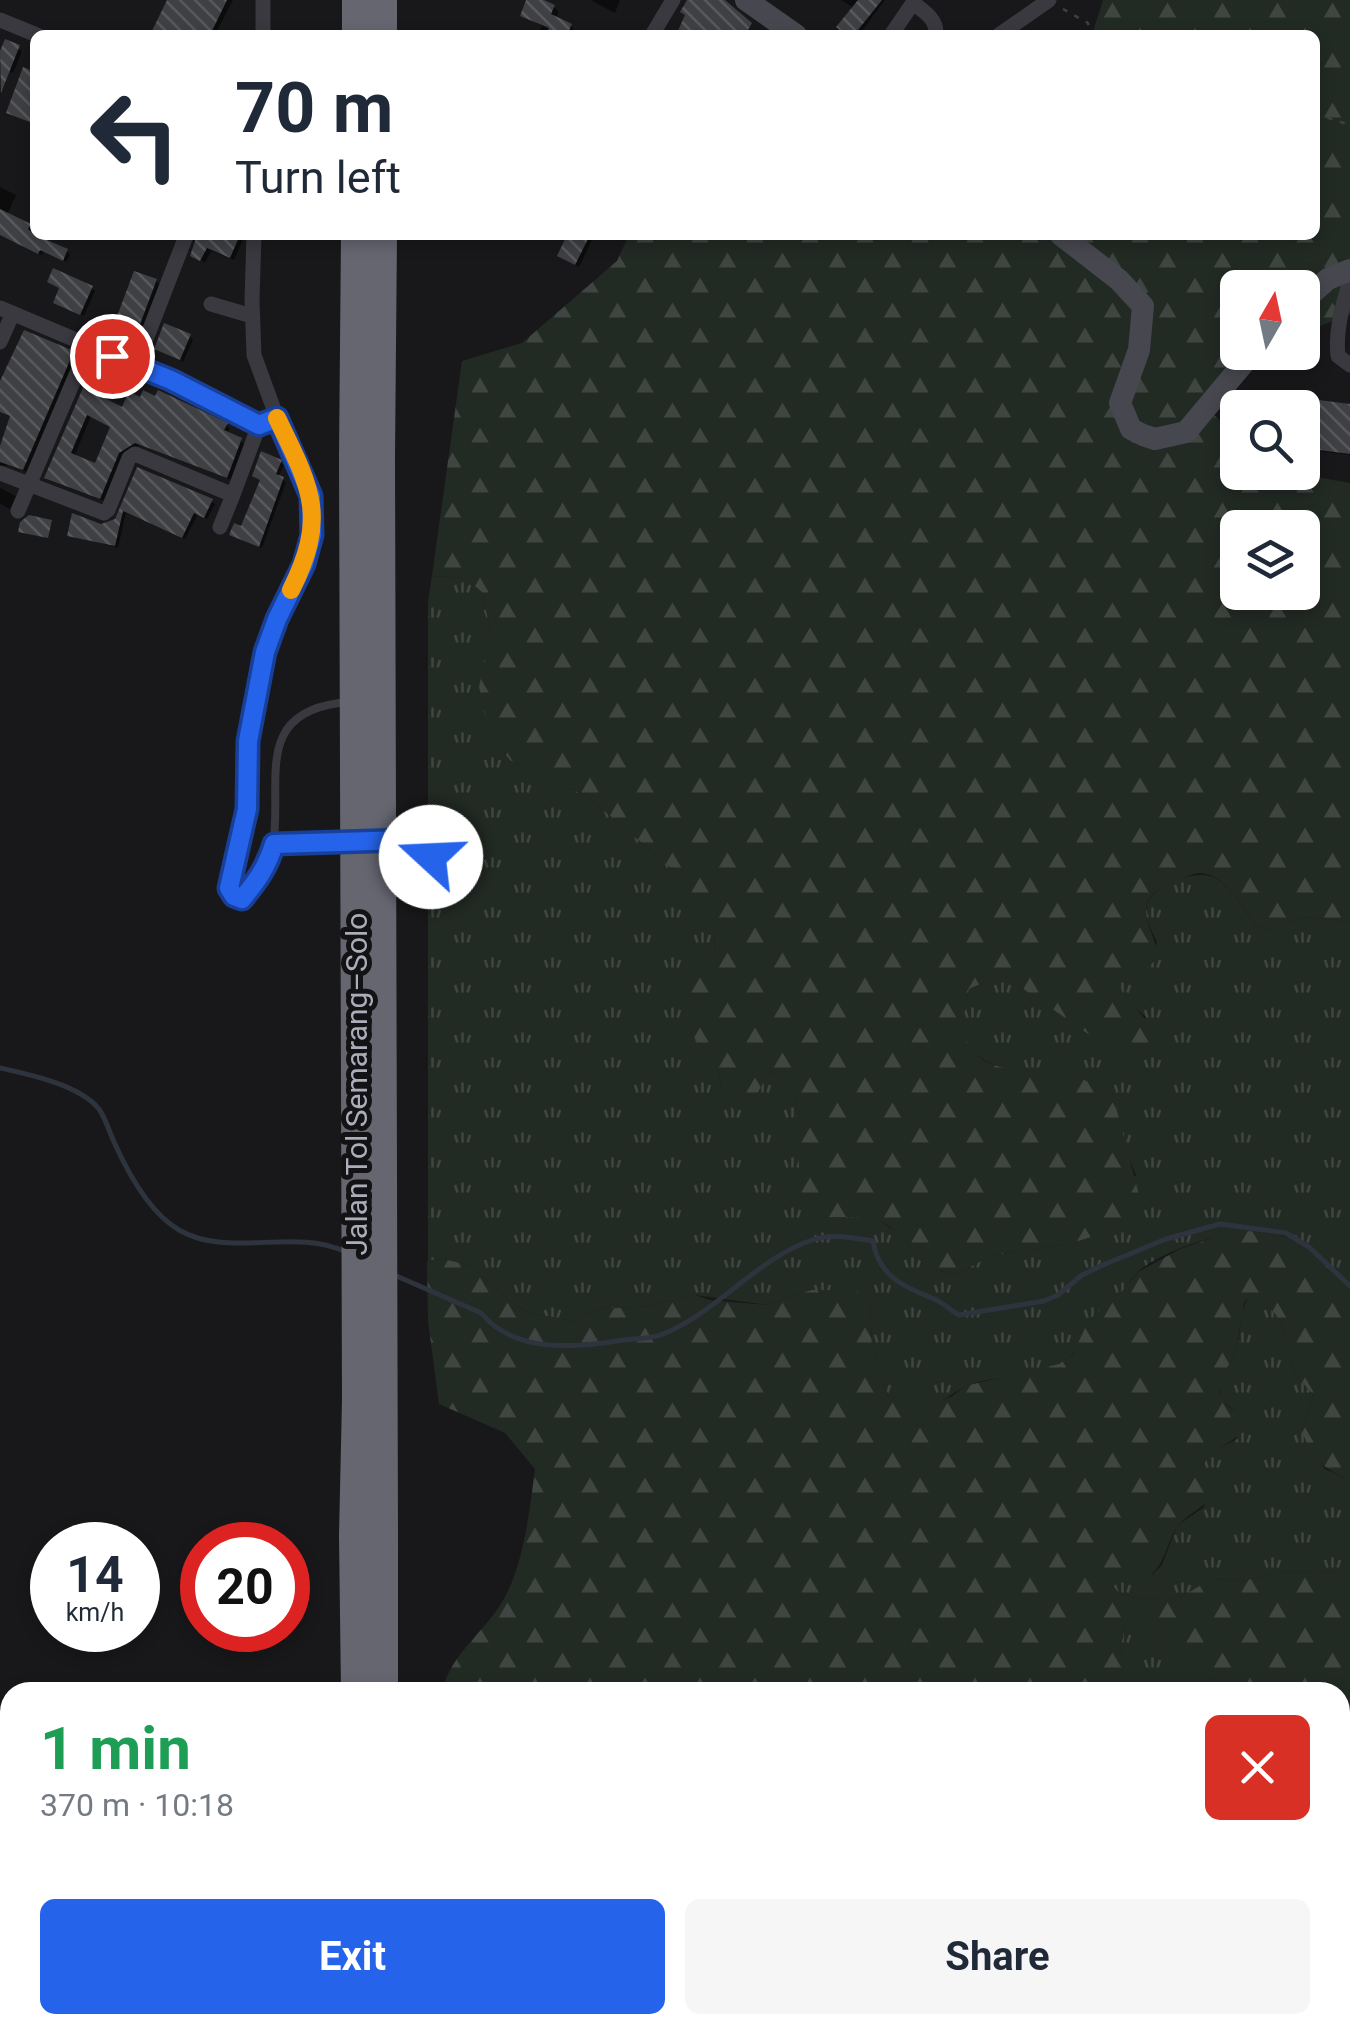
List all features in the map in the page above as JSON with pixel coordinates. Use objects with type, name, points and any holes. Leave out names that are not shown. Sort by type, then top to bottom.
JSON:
[{"type":"highway","points":[[357,0],[357,30]]},
{"type":"highway","points":[[382,0],[382,30]]},
{"type":"highway","name":"Jalan Tol Semarang–Solo","points":[[356,240],[367,456],[368,1536],[357,1682]]},
{"type":"highway","name":"Jalan Tol Semarang–Solo","points":[[367,456],[382,240]]},
{"type":"highway","name":"Jalan Tol Semarang–Solo","points":[[368,1536],[382,1682]]},
{"type":"street","points":[[263,0],[263,30]]},
{"type":"street","points":[[655,30],[673,0]]},
{"type":"street","points":[[895,30],[914,1],[936,24],[936,30]]},
{"type":"street","points":[[755,2],[790,30]]},
{"type":"street","points":[[1006,30],[1045,3]]},
{"type":"street","points":[[0,20],[30,32]]},
{"type":"street","points":[[136,365],[184,240]]},
{"type":"street","points":[[0,342],[6,310],[136,365],[259,425],[277,418],[254,355],[254,240]]},
{"type":"street","points":[[1067,240],[1119,280],[1143,306],[1139,350],[1120,395],[1122,412],[1131,429],[1155,440],[1186,432],[1238,370]]},
{"type":"street","points":[[1320,286],[1350,270]]},
{"type":"street","points":[[1350,280],[1337,328],[1338,356],[1350,365]]},
{"type":"street","points":[[211,304],[252,316]]},
{"type":"street","points":[[18,511],[88,347]]},
{"type":"street","points":[[220,527],[259,425]]},
{"type":"street","points":[[0,473],[106,513],[129,458],[135,454],[233,495]]},
{"type":"lane","points":[[277,418],[311,496],[312,535],[304,564],[265,652],[248,741],[247,809],[229,888],[237,900],[242,899],[267,867],[274,844],[280,744],[298,716],[314,706],[339,703]]},
{"type":"lane","points":[[274,844],[405,840],[420,845],[431,857]]},
{"type":"path","points":[[1045,3],[1068,10],[1088,23],[1089,30]]},
{"type":"path","points":[[1320,116],[1350,125]]},
{"type":"green space","points":[[1103,0],[1350,0],[1350,314],[1320,326],[1320,270],[1220,270],[1220,370],[1235,370],[1224,390],[1220,390],[1212,413],[1220,420],[1220,490],[1320,490],[1320,478],[1350,483],[1350,921],[1302,917],[1273,930],[1257,927],[1226,886],[1200,873],[1159,889],[1150,897],[1146,910],[1158,958],[1119,982],[1127,999],[1144,1017],[1150,1033],[1150,1045],[1135,1054],[1107,1047],[1002,974],[969,989],[964,1018],[966,1040],[975,1054],[1008,1069],[1080,1079],[1112,1092],[1139,1195],[1114,1230],[1068,1244],[990,1256],[957,1274],[927,1269],[885,1224],[862,1217],[825,1218],[800,1192],[796,1095],[770,1071],[754,1099],[735,1112],[723,1093],[716,1064],[690,1033],[680,995],[694,968],[714,956],[715,926],[678,874],[586,795],[511,761],[491,739],[479,687],[491,632],[482,592],[465,578],[432,576],[462,361],[522,343],[617,261],[627,240],[1320,240],[1320,30],[1094,30]]},
{"type":"green space","points":[[432,576],[465,578],[482,592],[491,632],[486,657],[491,739],[511,761],[586,795],[678,874],[715,926],[714,957],[694,968],[690,1033],[716,1064],[723,1093],[754,1099],[770,1071],[796,1095],[799,1134],[825,1218],[871,1215],[900,1234],[927,1269],[957,1274],[990,1256],[1068,1244],[1136,1175],[1122,1141],[1112,1092],[1010,1070],[975,1054],[966,1043],[963,1030],[969,989],[1002,974],[1121,1054],[1146,1017],[1121,996],[1118,981],[1147,968],[1157,942],[1147,919],[1147,905],[1166,885],[1198,875],[1215,878],[1233,894],[1257,927],[1273,930],[1302,917],[1350,921],[1350,1298],[1299,1242],[1263,1232],[1218,1236],[1173,1251],[1140,1270],[1092,1318],[1073,1353],[1058,1364],[979,1382],[938,1402],[922,1403],[888,1396],[872,1347],[870,1300],[811,1290],[767,1305],[695,1295],[650,1306],[601,1309],[571,1321],[530,1313],[516,1306],[469,1265],[443,1259],[428,1261],[428,601]]},
{"type":"green space","points":[[1236,1230],[1294,1239],[1317,1258],[1350,1298],[1350,1481],[1325,1466],[1310,1449],[1301,1430],[1314,1396],[1295,1374],[1281,1321],[1261,1297],[1249,1297],[1244,1303],[1236,1350],[1219,1392],[1227,1406],[1241,1414],[1247,1428],[1202,1465],[1211,1480],[1213,1495],[1179,1525],[1156,1570],[1151,1575],[1120,1575],[1107,1580],[1119,1593],[1134,1598],[1166,1599],[1183,1596],[1211,1579],[1242,1581],[1287,1571],[1338,1573],[1350,1567],[1350,1682],[1216,1682],[1172,1651],[1140,1617],[1126,1620],[1120,1651],[1131,1665],[1135,1682],[445,1682],[512,1583],[525,1535],[535,1469],[505,1433],[439,1404],[428,1321],[427,1261],[443,1259],[469,1265],[516,1306],[530,1313],[571,1321],[601,1309],[650,1306],[695,1295],[767,1305],[811,1290],[854,1290],[870,1300],[872,1347],[888,1396],[934,1403],[965,1386],[1059,1364],[1073,1354],[1087,1324],[1138,1272],[1180,1249]]},
{"type":"green space","points":[[1249,1297],[1261,1297],[1281,1321],[1295,1374],[1314,1396],[1301,1430],[1325,1469],[1350,1481],[1350,1567],[1338,1573],[1287,1571],[1242,1581],[1212,1579],[1183,1596],[1166,1599],[1134,1598],[1119,1593],[1107,1580],[1120,1575],[1152,1575],[1162,1565],[1177,1526],[1204,1507],[1211,1480],[1202,1466],[1211,1453],[1237,1439],[1241,1414],[1224,1402],[1220,1386],[1235,1352]]},
{"type":"green space","points":[[1140,1617],[1172,1651],[1216,1682],[1135,1682],[1131,1666],[1120,1651],[1126,1619]]},
{"type":"building","points":[[167,0],[227,0],[212,30],[152,30]]},
{"type":"building","points":[[526,0],[544,0],[555,5],[551,14],[572,24],[569,30],[548,30],[520,16]]},
{"type":"building","points":[[687,0],[725,0],[752,23],[748,30],[678,30],[685,15],[680,12]]},
{"type":"building","points":[[858,0],[882,0],[858,30],[836,27]]},
{"type":"building","points":[[5,39],[20,45],[1,93],[0,51]]},
{"type":"building","points":[[23,67],[30,70],[30,122],[6,113]]},
{"type":"building","points":[[0,209],[30,224],[30,240],[47,240],[68,249],[63,261],[40,250],[38,254],[0,235]]},
{"type":"building","points":[[195,240],[238,240],[230,258],[207,248],[200,261],[190,256]]},
{"type":"building","points":[[565,240],[588,240],[575,265],[557,256]]},
{"type":"building","points":[[53,268],[93,286],[80,315],[53,303],[59,288],[47,282]]},
{"type":"building","points":[[134,271],[157,279],[139,327],[116,319]]},
{"type":"building","points":[[164,323],[191,334],[180,360],[154,349]]},
{"type":"building","points":[[24,330],[74,351],[23,470],[0,462],[0,446],[10,416],[0,412],[0,381]]},
{"type":"building","points":[[95,360],[106,365],[95,393],[122,407],[129,391],[140,397],[143,390],[155,396],[158,390],[228,423],[224,430],[242,438],[227,478],[135,443],[119,453],[100,499],[44,478]],"holes":[[[87,415],[110,427],[95,463],[71,453]]]},
{"type":"building","points":[[1320,400],[1350,404],[1350,454],[1320,450]]},
{"type":"building","points":[[261,451],[282,460],[276,474],[284,477],[259,547],[229,535],[234,523],[241,526],[260,480],[252,476]]},
{"type":"building","points":[[137,467],[213,499],[204,518],[194,513],[182,538],[123,511],[115,546],[67,536],[72,513],[101,524],[115,519]]},
{"type":"building","points":[[29,515],[52,520],[48,538],[18,532],[20,522]]},
{"type":"waterway","points":[[0,1068],[53,1082],[79,1093],[99,1109],[141,1192],[179,1230],[219,1242],[305,1242],[346,1252]]},
{"type":"waterway","points":[[392,1274],[481,1313],[511,1336],[567,1346],[663,1334],[702,1313],[773,1260],[812,1240],[827,1237],[873,1241],[880,1263],[894,1278],[959,1315],[1044,1301],[1103,1265],[1166,1239],[1220,1224],[1286,1233],[1309,1247],[1350,1286]]},
{"type":"slow traffic","points":[[277,418],[298,462],[314,512],[304,564],[291,590]]},
{"type":"route","points":[[112,356],[171,380],[259,425],[277,418],[311,496],[312,535],[304,564],[265,652],[248,741],[247,809],[229,888],[234,896],[242,899],[258,880],[274,844],[405,840],[420,845],[431,857]]}]
